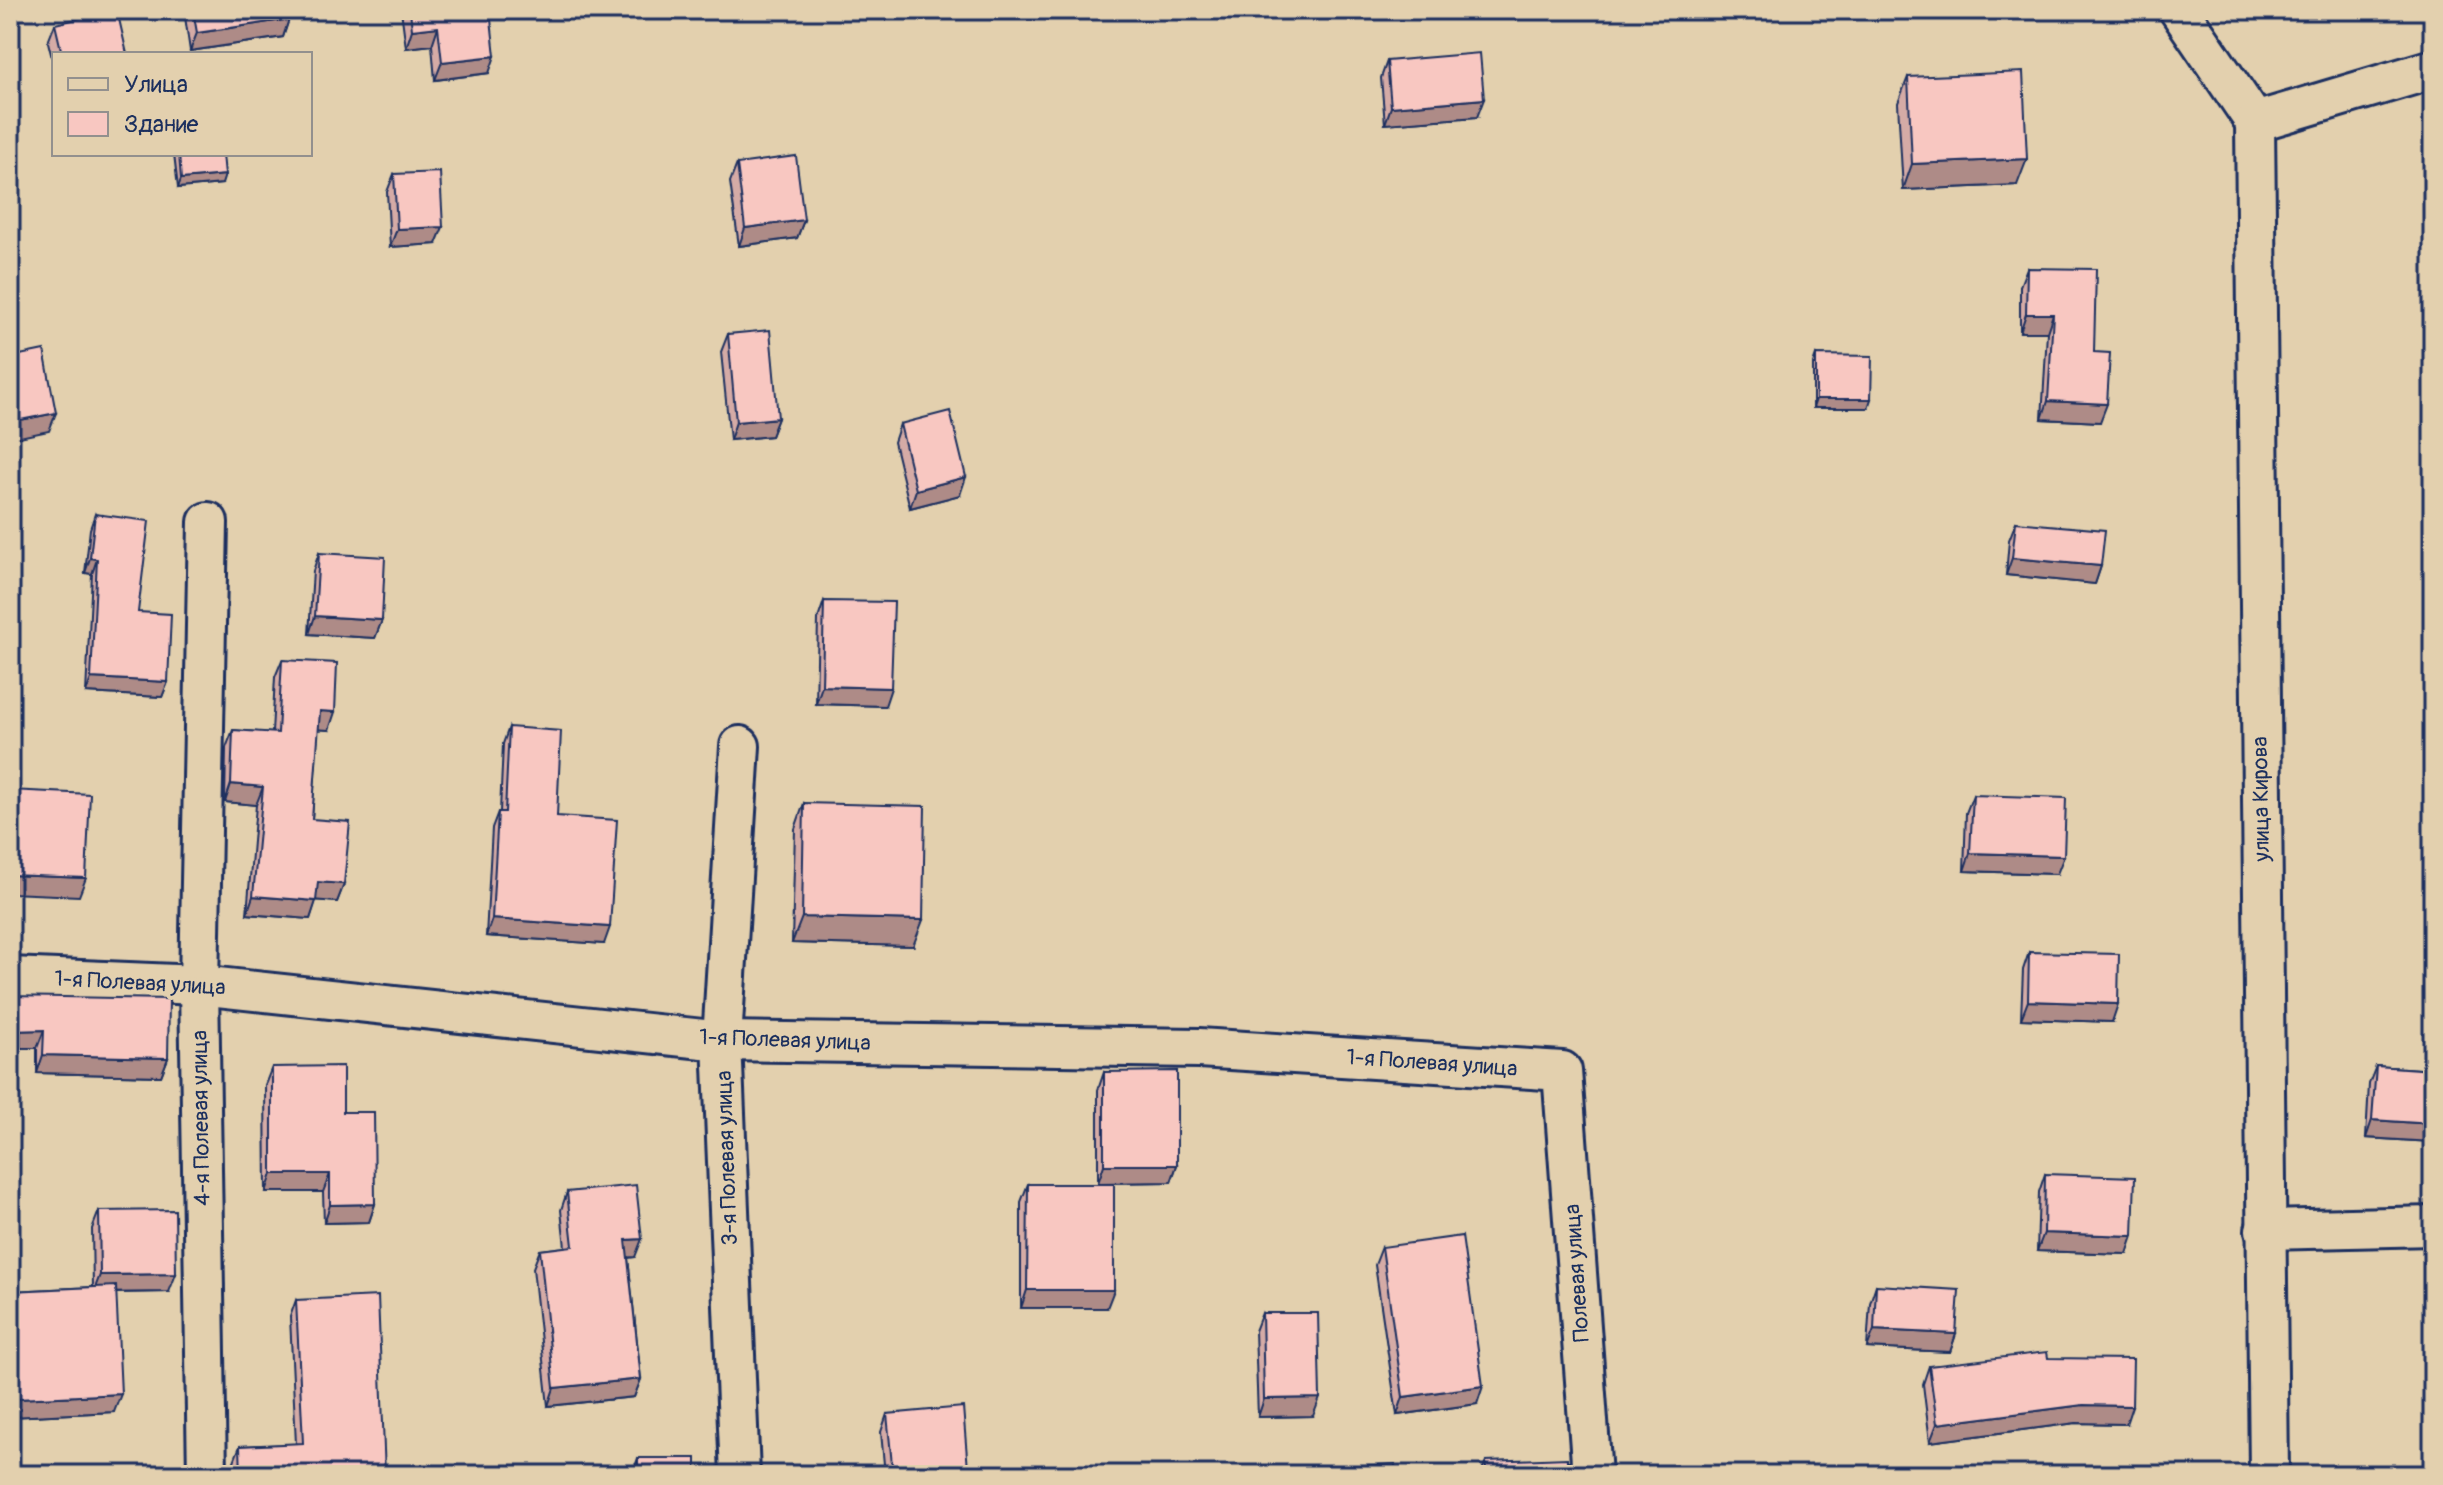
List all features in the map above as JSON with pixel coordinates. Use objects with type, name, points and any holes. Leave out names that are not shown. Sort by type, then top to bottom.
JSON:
[{"type":"street","points":[[2179,10],[2255,122],[2433,69]]},
{"type":"street","name":"улица Кирова","points":[[2255,122],[2269,1475]]},
{"type":"street","name":"4-я Полевая улица","points":[[207,1475],[199,985],[208,522]]},
{"type":"street","name":"3-я Полевая улица","points":[[740,746],[722,1041],[740,1475]]},
{"type":"street","name":"1-я Полевая улица","points":[[10,977],[199,985],[722,1041],[1199,1048],[1562,1071]]},
{"type":"street","name":"Полевая улица","points":[[1562,1071],[1592,1475]]},
{"type":"street","points":[[2265,1230],[2433,1226]]},
{"type":"building","points":[[117,10],[127,52],[62,52],[55,24]]},
{"type":"building","points":[[193,10],[288,10],[289,19],[197,33]]},
{"type":"building","points":[[410,10],[490,10],[495,56],[442,62],[438,27],[412,30]]},
{"type":"building","points":[[1480,53],[1484,99],[1391,107],[1387,61]]},
{"type":"building","points":[[2023,72],[2027,159],[1912,164],[1908,77]]},
{"type":"building","points":[[179,156],[223,156],[225,175],[181,179]]},
{"type":"building","points":[[796,156],[804,220],[745,228],[737,164]]},
{"type":"building","points":[[440,172],[443,227],[397,229],[394,174]]},
{"type":"building","points":[[2027,268],[2096,269],[2094,352],[2110,353],[2107,404],[2048,401],[2053,314],[2026,314]]},
{"type":"building","points":[[770,330],[778,418],[736,422],[728,334]]},
{"type":"building","points":[[44,350],[56,413],[10,422],[10,357]]},
{"type":"building","points":[[1816,355],[1872,356],[1871,399],[1816,399]]},
{"type":"building","points":[[950,411],[966,477],[916,490],[900,424]]},
{"type":"building","points":[[95,514],[149,521],[138,612],[171,614],[168,682],[91,678],[97,559],[90,558]]},
{"type":"building","points":[[2016,522],[2105,530],[2101,566],[2012,558]]},
{"type":"building","points":[[319,553],[385,557],[382,620],[315,616]]},
{"type":"building","points":[[824,601],[894,602],[891,688],[822,686]]},
{"type":"building","points":[[282,660],[337,663],[335,712],[320,711],[312,819],[350,822],[344,884],[318,882],[316,901],[253,896],[263,787],[231,784],[233,730],[278,733]]},
{"type":"building","points":[[509,727],[561,731],[557,816],[617,820],[610,927],[492,919],[498,812],[505,812]]},
{"type":"building","points":[[10,790],[90,794],[86,878],[10,875]]},
{"type":"building","points":[[1973,795],[2066,798],[2064,856],[1970,853]]},
{"type":"building","points":[[804,803],[925,806],[923,920],[802,917]]},
{"type":"building","points":[[2029,952],[2119,954],[2118,1004],[2028,1001]]},
{"type":"building","points":[[10,996],[169,999],[168,1058],[43,1055],[44,1030],[10,1031]]},
{"type":"building","points":[[343,1066],[343,1112],[374,1112],[375,1204],[330,1205],[330,1174],[272,1174],[272,1067]]},
{"type":"building","points":[[2376,1066],[2433,1070],[2433,1124],[2372,1120]]},
{"type":"building","points":[[1177,1071],[1177,1165],[1104,1165],[1104,1072]]},
{"type":"building","points":[[2045,1174],[2135,1177],[2133,1236],[2044,1233]]},
{"type":"building","points":[[1028,1184],[1114,1184],[1114,1290],[1027,1290]]},
{"type":"building","points":[[636,1185],[642,1239],[626,1240],[641,1379],[554,1388],[540,1250],[573,1246],[567,1192]]},
{"type":"building","points":[[175,1210],[176,1274],[100,1275],[99,1211]]},
{"type":"building","points":[[1462,1236],[1483,1386],[1403,1397],[1382,1247]]},
{"type":"building","points":[[1876,1285],[1959,1290],[1956,1334],[1874,1330]]},
{"type":"building","points":[[116,1286],[121,1394],[17,1399],[11,1291]]},
{"type":"building","points":[[378,1296],[385,1475],[241,1475],[240,1446],[303,1443],[296,1300]]},
{"type":"building","points":[[1262,1313],[1318,1313],[1320,1398],[1264,1399]]},
{"type":"building","points":[[2047,1352],[2048,1358],[2133,1359],[2132,1406],[2083,1405],[1937,1424],[1929,1366]]},
{"type":"building","points":[[963,1407],[968,1469],[893,1475],[887,1414]]},
{"type":"building","points":[[638,1458],[696,1458],[696,1475],[638,1475]]},
{"type":"building","points":[[1567,1458],[1567,1475],[1486,1475],[1486,1461]]},
{"type":"building","points":[[1395,1464],[1395,1475],[1318,1475],[1318,1468]]}]
